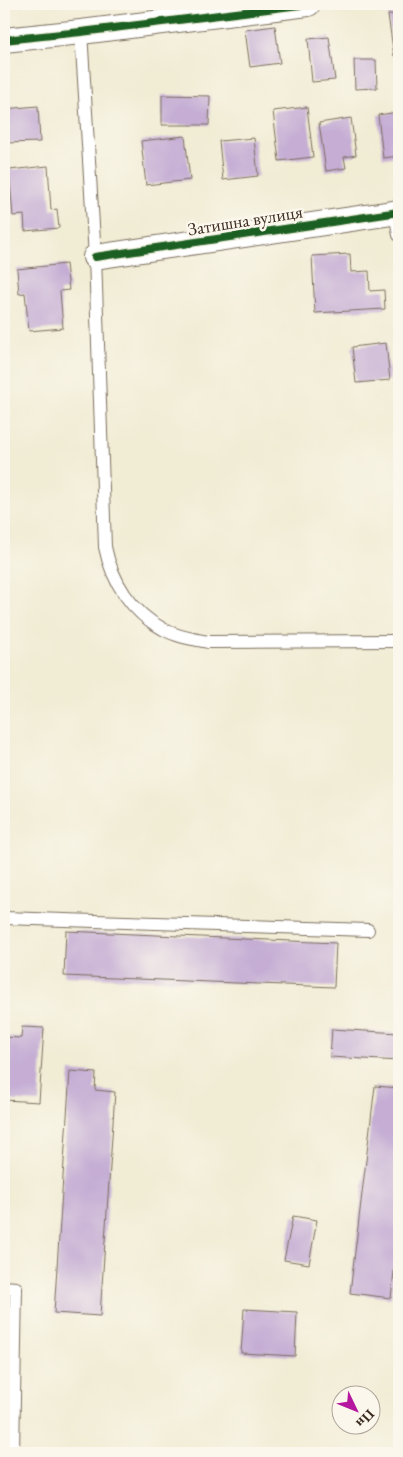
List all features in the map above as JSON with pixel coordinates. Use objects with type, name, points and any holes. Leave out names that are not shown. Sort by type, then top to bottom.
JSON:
[{"type":"street","points":[[4,40],[81,32],[228,8],[308,4]]},
{"type":"street","name":"Затишна вулиця","points":[[96,258],[398,219]]},
{"type":"lane","points":[[81,32],[96,258],[104,547],[108,565],[116,583],[129,601],[145,616],[163,629],[185,638],[208,642],[399,641]]},
{"type":"lane","points":[[4,918],[368,930]]},
{"type":"lane","points":[[4,1287],[16,1288],[13,1453]]},
{"type":"building","points":[[399,13],[399,55],[394,56],[388,15]]},
{"type":"building","points":[[275,26],[280,63],[250,67],[245,30]]},
{"type":"building","points":[[329,37],[335,80],[312,82],[308,39]]},
{"type":"building","points":[[354,60],[376,60],[377,88],[355,89]]},
{"type":"building","points":[[162,95],[210,96],[209,125],[162,125]]},
{"type":"building","points":[[38,106],[40,142],[4,143],[4,109]]},
{"type":"building","points":[[307,107],[313,157],[279,161],[273,111]]},
{"type":"building","points":[[399,112],[399,156],[383,158],[378,115]]},
{"type":"building","points":[[351,118],[356,155],[344,157],[346,168],[326,171],[319,123]]},
{"type":"building","points":[[185,136],[190,180],[146,185],[141,141]]},
{"type":"building","points":[[254,138],[258,176],[223,180],[219,141]]},
{"type":"building","points":[[48,166],[51,210],[57,209],[59,228],[25,231],[24,215],[13,216],[9,170]]},
{"type":"building","points":[[350,254],[351,272],[369,271],[370,291],[384,290],[385,309],[315,313],[312,256]]},
{"type":"building","points":[[66,264],[69,290],[60,291],[63,328],[29,331],[25,293],[19,294],[17,269]]},
{"type":"building","points":[[386,343],[390,380],[356,383],[352,347]]},
{"type":"building","points":[[66,931],[336,943],[334,987],[64,976]]},
{"type":"building","points":[[22,1027],[44,1028],[39,1102],[4,1100],[4,1037],[21,1038]]},
{"type":"building","points":[[332,1029],[399,1033],[399,1061],[330,1057]]},
{"type":"building","points":[[70,1071],[96,1073],[95,1090],[115,1092],[100,1316],[54,1313]]},
{"type":"building","points":[[375,1086],[399,1088],[399,1228],[391,1298],[350,1293]]},
{"type":"building","points":[[293,1216],[317,1220],[309,1264],[284,1260]]},
{"type":"building","points":[[244,1309],[297,1312],[295,1356],[241,1353]]},
{"type":"cycle path","points":[[4,40],[308,4]]},
{"type":"cycle path","points":[[95,257],[399,212]]}]
